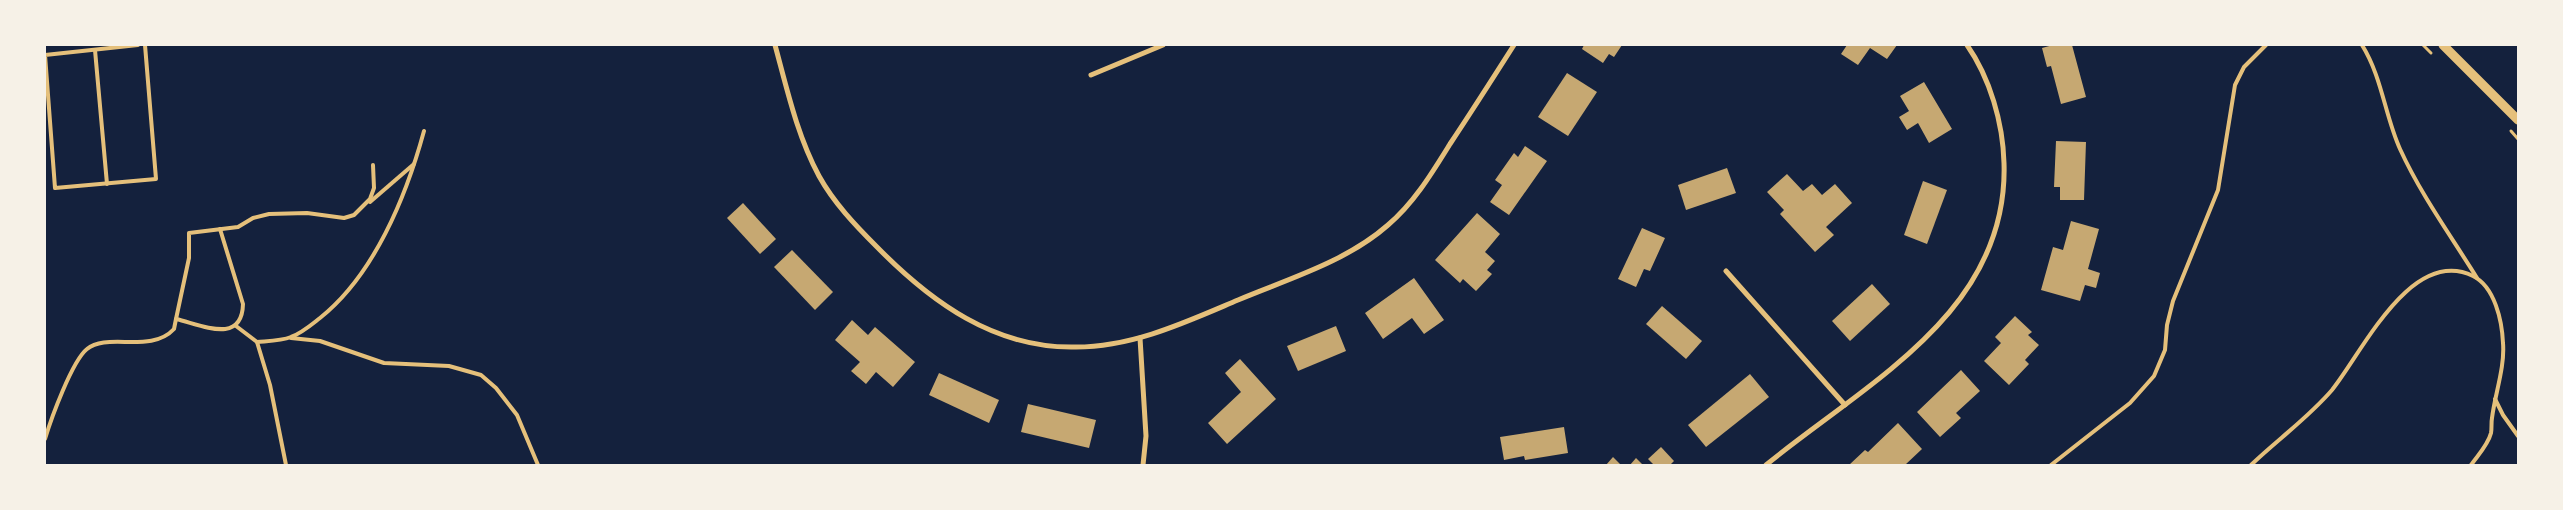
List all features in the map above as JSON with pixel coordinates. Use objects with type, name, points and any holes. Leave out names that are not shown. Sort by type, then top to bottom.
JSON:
[{"type":"street","points":[[775,45],[804,144],[830,195],[872,242],[928,294],[990,331],[1027,342],[1075,348],[1140,338],[1198,317],[1329,262],[1378,234],[1407,207],[1425,183],[1514,45]]},
{"type":"street","points":[[1091,75],[1163,45]]},
{"type":"street","points":[[1766,465],[1845,405],[1920,344],[1946,318],[1971,285],[1982,264],[1996,226],[2005,177],[2004,146],[1996,110],[1988,88],[1967,45]]},
{"type":"street","points":[[2444,45],[2518,120]]},
{"type":"street","points":[[1726,271],[1845,405]]},
{"type":"street","points":[[1140,338],[1146,428],[1143,465]]},
{"type":"lane","points":[[138,45],[45,55],[55,188],[156,179],[145,45]]},
{"type":"lane","points":[[2051,465],[2130,403],[2154,376],[2165,350],[2166,325],[2173,301],[2218,190],[2235,85],[2244,67],[2266,45]]},
{"type":"lane","points":[[2362,45],[2378,80],[2388,119],[2404,156],[2416,180],[2477,278],[2488,290],[2502,329],[2504,346],[2491,433],[2484,448],[2471,465]]},
{"type":"lane","points":[[95,50],[107,184]]},
{"type":"lane","points":[[291,338],[310,326],[349,292],[382,240],[416,162],[424,131]]},
{"type":"lane","points":[[45,439],[76,364],[88,347],[161,338],[174,328],[189,258],[189,232],[238,227],[253,218],[268,214],[307,213],[344,218],[354,215],[416,162]]},
{"type":"lane","points":[[366,204],[374,188],[373,165]]},
{"type":"lane","points":[[176,319],[228,330],[236,326],[242,316],[242,304],[220,229]]},
{"type":"lane","points":[[2251,465],[2332,390],[2379,322],[2412,286],[2440,272],[2452,270],[2465,272],[2477,278]]},
{"type":"lane","points":[[236,326],[257,342],[270,385],[286,465]]},
{"type":"lane","points":[[257,342],[291,338],[320,341],[384,363],[448,366],[482,375],[496,388],[517,415],[538,465]]},
{"type":"lane","points":[[2495,399],[2506,421],[2518,436]]},
{"type":"building","points":[[1584,45],[1622,45],[1614,57],[1609,54],[1603,63],[1582,49]]},
{"type":"building","points":[[1847,45],[1897,45],[1887,59],[1870,48],[1858,65],[1841,54]]},
{"type":"building","points":[[2053,45],[2072,45],[2086,97],[2061,104],[2051,66],[2047,67],[2042,48]]},
{"type":"building","points":[[1567,73],[1597,92],[1568,136],[1538,117]]},
{"type":"building","points":[[1924,82],[1952,129],[1929,143],[1918,123],[1907,130],[1899,117],[1909,111],[1900,96]]},
{"type":"building","points":[[2056,141],[2086,142],[2084,200],[2060,200],[2060,187],[2054,187]]},
{"type":"building","points":[[1525,146],[1547,161],[1509,215],[1490,202],[1502,185],[1495,180],[1514,153],[1518,157]]},
{"type":"building","points":[[1727,168],[1736,193],[1686,210],[1678,185]]},
{"type":"building","points":[[1787,174],[1803,191],[1812,184],[1822,195],[1835,184],[1852,203],[1826,227],[1834,235],[1815,252],[1780,214],[1784,210],[1767,192]]},
{"type":"building","points":[[1923,181],[1947,190],[1927,244],[1904,235]]},
{"type":"building","points":[[743,203],[776,239],[760,254],[727,218]]},
{"type":"building","points":[[1477,213],[1500,234],[1485,252],[1495,261],[1487,270],[1492,274],[1476,291],[1463,279],[1460,283],[1435,260]]},
{"type":"building","points":[[2071,221],[2099,229],[2088,269],[2100,273],[2096,288],[2085,285],[2080,301],[2041,290],[2053,247],[2063,250]]},
{"type":"building","points":[[1642,228],[1665,238],[1650,271],[1644,269],[1636,287],[1618,279]]},
{"type":"building","points":[[792,250],[833,292],[815,310],[774,267]]},
{"type":"building","points":[[1414,278],[1444,320],[1424,334],[1412,318],[1383,339],[1365,313]]},
{"type":"building","points":[[1872,284],[1890,304],[1850,341],[1832,321]]},
{"type":"building","points":[[1662,306],[1702,341],[1686,359],[1646,324]]},
{"type":"building","points":[[2015,316],[2032,332],[2028,335],[2039,345],[2025,360],[2029,364],[2009,385],[1984,361],[2001,343],[1995,337]]},
{"type":"building","points":[[852,320],[868,335],[875,327],[915,362],[893,387],[876,372],[866,384],[851,371],[860,362],[835,340]]},
{"type":"building","points":[[1336,326],[1346,351],[1298,371],[1287,346]]},
{"type":"building","points":[[1240,359],[1276,399],[1227,444],[1208,423],[1241,392],[1225,373]]},
{"type":"building","points":[[1961,370],[1980,391],[1956,413],[1961,418],[1940,437],[1917,412]]},
{"type":"building","points":[[939,373],[999,400],[989,423],[929,395]]},
{"type":"building","points":[[1750,374],[1769,397],[1706,447],[1688,425]]},
{"type":"building","points":[[1028,404],[1096,420],[1089,448],[1021,432]]},
{"type":"building","points":[[1898,423],[1922,449],[1905,465],[1849,465],[1865,450],[1868,452]]},
{"type":"building","points":[[1564,427],[1568,453],[1525,460],[1524,456],[1504,460],[1500,437]]},
{"type":"building","points":[[1661,447],[1674,461],[1670,465],[1654,465],[1648,459]]},
{"type":"building","points":[[1613,457],[1621,465],[1606,465]]},
{"type":"building","points":[[1636,458],[1643,465],[1630,465]]}]
